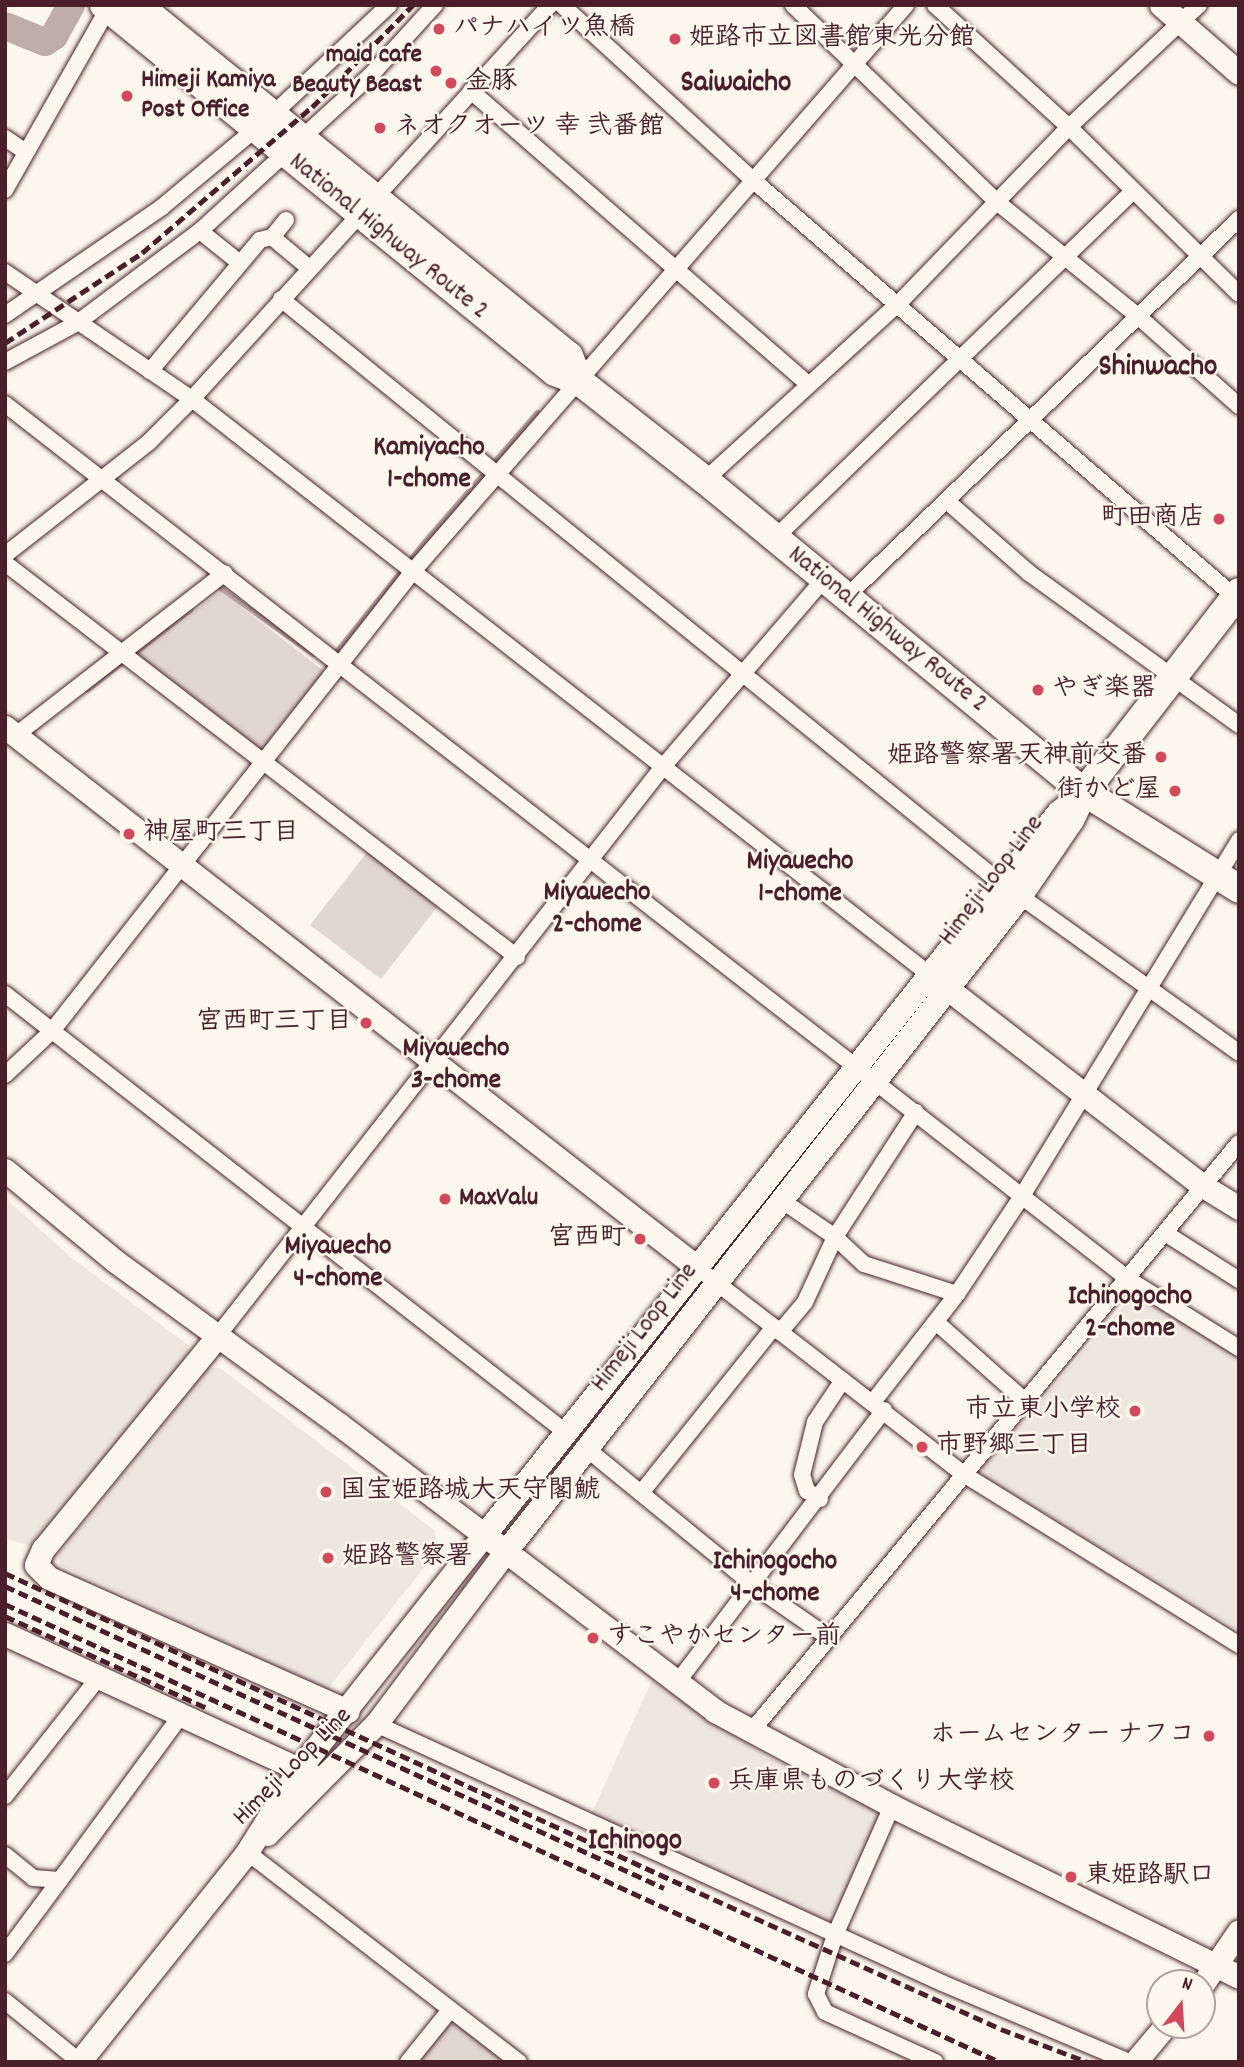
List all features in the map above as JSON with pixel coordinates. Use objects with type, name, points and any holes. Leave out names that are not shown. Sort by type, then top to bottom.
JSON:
[{"type":"highway","name":"National Highway Route 2","points":[[138,5],[264,123]]},
{"type":"highway","name":"National Highway Route 2","points":[[108,6],[264,123],[364,205],[569,356],[579,381],[705,480],[1084,793],[1227,882]]},
{"type":"highway","points":[[1084,793],[1237,594]]},
{"type":"street","points":[[5,315],[38,296],[162,207],[264,123],[389,5]]},
{"type":"street","points":[[5,362],[76,323],[200,231],[370,75],[435,5]]},
{"type":"street","points":[[5,555],[102,480],[192,399],[364,205],[550,5]]},
{"type":"street","points":[[562,5],[754,181],[1237,594]]},
{"type":"street","points":[[793,5],[997,201],[1139,317],[1239,406]]},
{"type":"street","points":[[5,1075],[52,1031],[414,570],[906,5]]},
{"type":"street","points":[[935,5],[1069,127],[1239,295]]},
{"type":"street","points":[[1160,5],[1239,73]]},
{"type":"street","points":[[705,480],[807,383],[899,303],[1069,127],[1199,5]]},
{"type":"street","points":[[5,190],[108,6]]},
{"type":"street","points":[[471,91],[678,267],[807,383]]},
{"type":"street","points":[[5,138],[26,152]]},
{"type":"street","points":[[775,538],[1132,192]]},
{"type":"street","points":[[847,596],[948,502],[1239,219]]},
{"type":"street","points":[[150,371],[260,240],[272,237],[286,220]]},
{"type":"street","points":[[200,231],[240,263]]},
{"type":"street","points":[[272,237],[308,267]]},
{"type":"street","points":[[5,272],[76,323],[192,399],[1082,1093],[1203,1186],[1239,1208]]},
{"type":"street","points":[[281,299],[743,676],[1012,890],[1239,1053]]},
{"type":"street","points":[[5,404],[225,573],[589,862],[867,1074],[1128,1279],[1239,1348]]},
{"type":"street","points":[[948,502],[1029,573],[1239,726]]},
{"type":"street","points":[[5,563],[517,957]]},
{"type":"street","points":[[225,573],[124,653],[11,731],[965,1475],[1239,1645]]},
{"type":"street","points":[[348,1711],[49,1578],[36,1565],[43,1549],[306,1226],[662,768],[824,579]]},
{"type":"street","name":"Himeji Loop Line","points":[[79,2061],[247,1852],[299,1769],[348,1711],[484,1535],[707,1275],[1012,890],[1058,812],[1084,793]]},
{"type":"street","points":[[676,1684],[820,1499],[878,1406],[957,1294],[1022,1196],[1148,988],[1227,882],[1239,841]]},
{"type":"street","points":[[5,994],[306,1226],[568,1434]]},
{"type":"street","name":"Himeji Loop Line","points":[[247,1852],[322,1781],[376,1724],[505,1552],[587,1449],[707,1275],[781,1200],[867,1074]]},
{"type":"street","points":[[641,1493],[777,1329],[805,1302],[835,1237],[916,1112]]},
{"type":"street","points":[[750,1734],[1239,1143]]},
{"type":"street","points":[[5,1170],[216,1338],[484,1535],[676,1684],[750,1734],[1239,1977]]},
{"type":"street","points":[[781,1200],[835,1237],[864,1264],[957,1294]]},
{"type":"street","points":[[1165,1233],[1239,1279]]},
{"type":"street","points":[[936,1322],[1026,1402]]},
{"type":"street","points":[[820,1499],[807,1491],[802,1475],[815,1422],[844,1380]]},
{"type":"street","points":[[587,1449],[753,1585],[828,1637]]},
{"type":"street","points":[[5,1634],[322,1781]]},
{"type":"street","points":[[5,1796],[99,1677]]},
{"type":"street","points":[[5,1954],[181,1715]]},
{"type":"street","points":[[376,1724],[835,1935],[1129,2062]]},
{"type":"street","points":[[892,1806],[835,1935],[816,1994],[825,2012],[935,2062]]},
{"type":"street","points":[[247,1852],[519,2062]]},
{"type":"street","points":[[5,1855],[33,1878],[60,1880]]},
{"type":"street","points":[[1218,1968],[1239,1931]]},
{"type":"street","points":[[5,2001],[79,2061]]},
{"type":"street","points":[[408,2062],[450,2010]]},
{"type":"street","points":[[1135,2062],[1154,2039]]},
{"type":"shaded area","points":[[221,591],[325,672],[260,754],[138,655]]},
{"type":"shaded area","points":[[368,851],[438,906],[381,979],[310,925]]},
{"type":"shaded area","points":[[5,1198],[72,1258],[188,1345],[189,1353],[30,1546],[5,1538]]},
{"type":"shaded area","name":"市立東小学校","points":[[1135,1293],[1239,1357],[1239,1631],[983,1476],[983,1466]]},
{"type":"shaded area","points":[[209,1368],[220,1368],[434,1530],[438,1550],[326,1691],[60,1565],[58,1555]]},
{"type":"shaded area","name":"兵庫県ものづくり大学校","points":[[652,1680],[769,1757],[875,1809],[879,1818],[834,1918],[826,1922],[591,1815]]},
{"type":"shaded area","points":[[457,2024],[506,2062],[417,2062],[446,2025]]},
{"type":"waterway","points":[[5,26],[45,42],[54,36],[71,5]]},
{"type":"waterway","points":[[334,654],[427,538],[537,412]]},
{"type":"waterway","points":[[219,587],[313,654]]},
{"type":"waterway","points":[[131,656],[190,610]]},
{"type":"waterway","points":[[87,690],[124,661]]},
{"type":"railway","points":[[5,343],[142,253],[312,107],[413,5]]},
{"type":"railway","points":[[5,1573],[1001,2029],[1088,2062]]},
{"type":"railway","points":[[5,1586],[664,1888]]},
{"type":"railway","points":[[5,1604],[1000,2062]]},
{"type":"railway","points":[[5,1616],[207,1708]]},
{"type":"place","name":"パナハイツ魚橋","points":[[439,29]]},
{"type":"place","name":"姫路市立図書館東光分館","points":[[675,39]]},
{"type":"place","name":"maid cafe Beauty Beast","points":[[436,71]]},
{"type":"place","name":"金豚","points":[[451,83]]},
{"type":"place","name":"Himeji Kamiya Post Office","points":[[127,96]]},
{"type":"place","name":"ネオクオーツ 幸 弐番館","points":[[380,128]]},
{"type":"place","name":"町田商店","points":[[1219,519]]},
{"type":"place","name":"やぎ楽器","points":[[1038,690]]},
{"type":"place","name":"姫路警察署天神前交番","points":[[1161,757]]},
{"type":"place","name":"街かど屋","points":[[1175,791]]},
{"type":"place","name":"神屋町三丁目","points":[[129,834]]},
{"type":"place","name":"宮西町三丁目","points":[[366,1023]]},
{"type":"place","name":"MaxValu","points":[[445,1199]]},
{"type":"place","name":"宮西町","points":[[640,1239]]},
{"type":"place","name":"市立東小学校","points":[[1135,1411]]},
{"type":"place","name":"市野郷三丁目","points":[[922,1447]]},
{"type":"place","name":"国宝姫路城大天守閣鯱","points":[[326,1492]]},
{"type":"place","name":"姫路警察署","points":[[328,1558]]},
{"type":"place","name":"すこやかセンター前","points":[[593,1638]]},
{"type":"place","name":"ホームセンター ナフコ","points":[[1209,1736]]},
{"type":"place","name":"兵庫県ものづくり大学校","points":[[714,1783]]},
{"type":"place","name":"東姫路駅口","points":[[1071,1877]]},
{"type":"district","name":"Saiwaicho","points":[[736,85]]},
{"type":"district","name":"Shinwacho","points":[[1158,369]]},
{"type":"district","name":"Kamiyacho 1-chome","points":[[429,465]]},
{"type":"district","name":"Miyauecho 1-chome","points":[[800,879]]},
{"type":"district","name":"Miyauecho 2-chome","points":[[597,910]]},
{"type":"district","name":"Miyauecho 3-chome","points":[[456,1066]]},
{"type":"district","name":"Miyauecho 4-chome","points":[[338,1264]]},
{"type":"district","name":"Ichinogocho 2-chome","points":[[1130,1314]]},
{"type":"district","name":"Ichinogocho 4-chome","points":[[775,1579]]},
{"type":"district","name":"Ichinogo","points":[[635,1843]]}]
